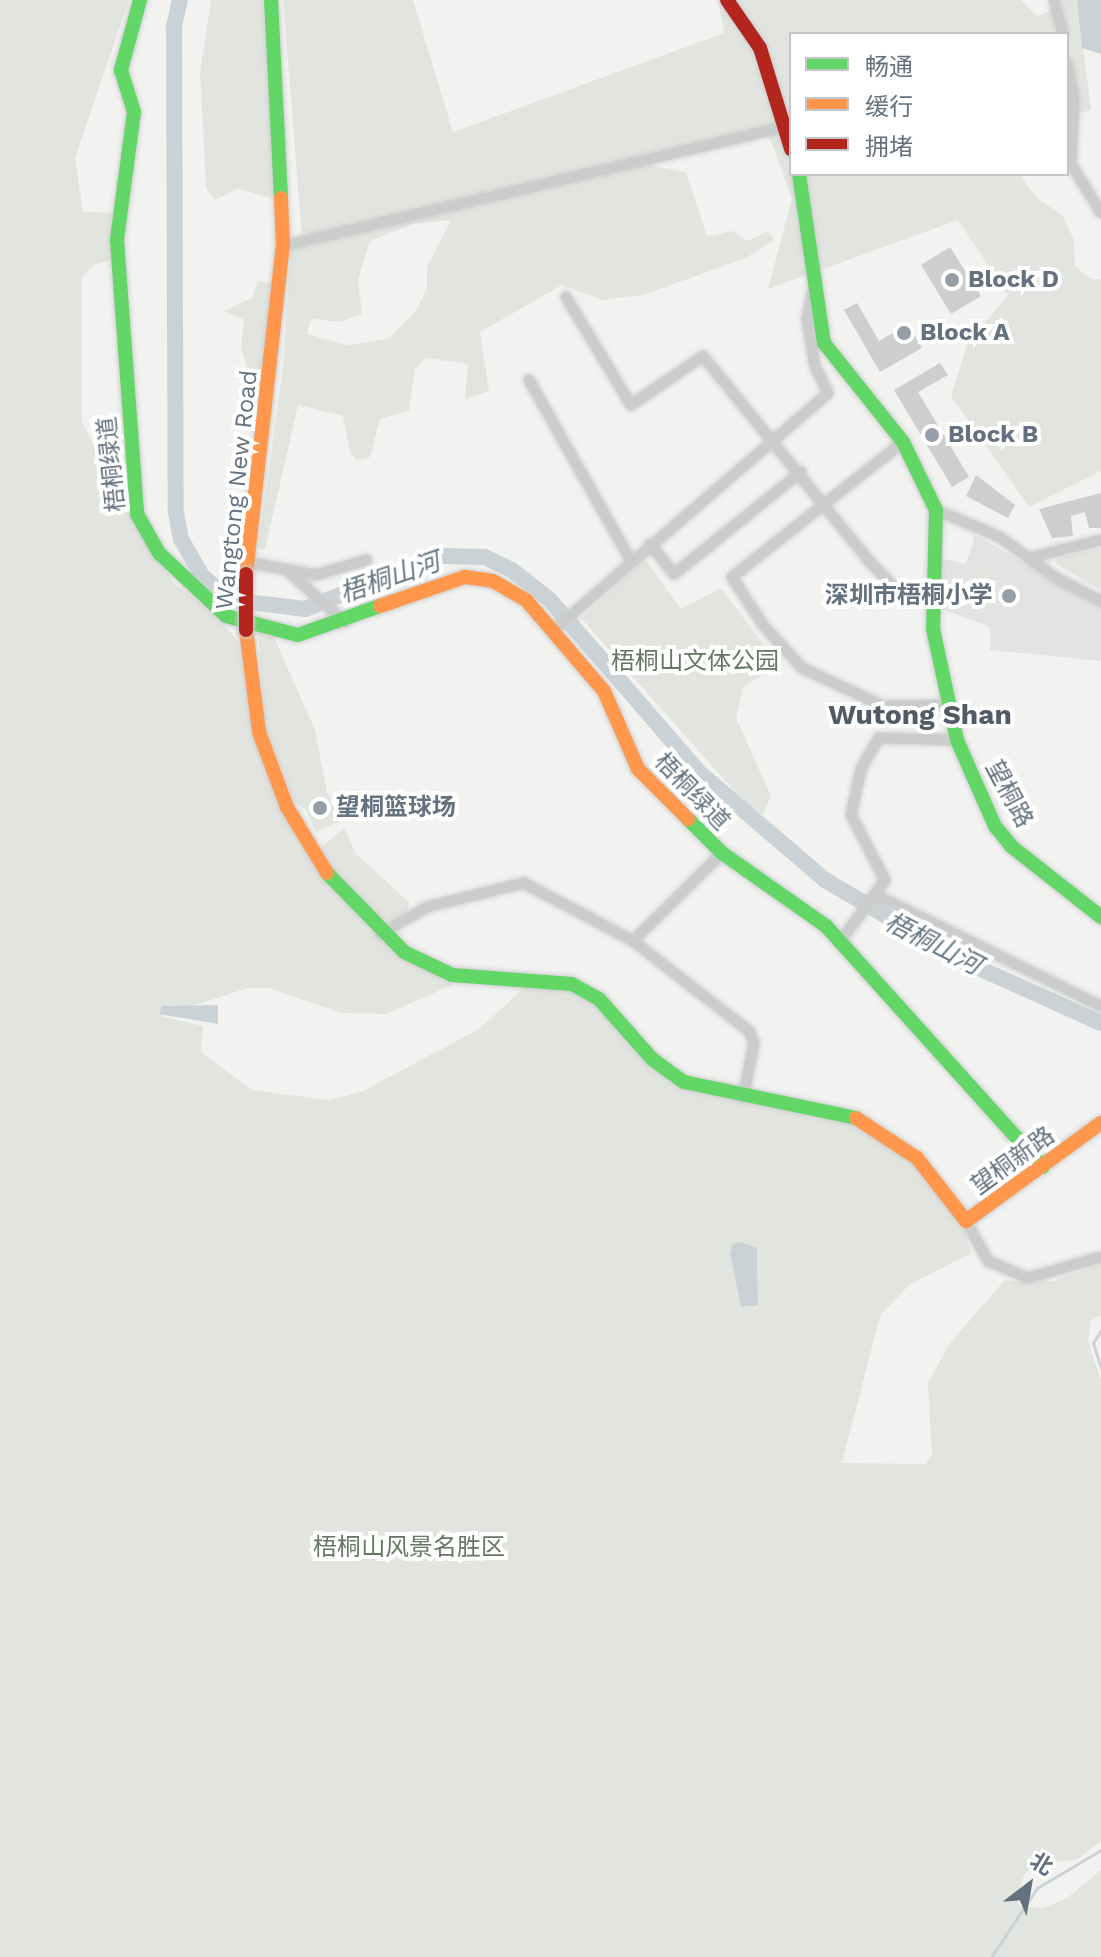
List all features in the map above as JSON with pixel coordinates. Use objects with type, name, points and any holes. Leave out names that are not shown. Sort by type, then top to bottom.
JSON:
[{"type":"street","name":"梧桐绿道","points":[[140,0],[121,70],[134,112],[117,240],[137,514],[183,581],[226,616],[298,635],[473,576],[527,601],[558,626],[604,691],[638,769],[722,853],[840,942],[1043,1167]]},
{"type":"street","name":"Wangtong New Road","points":[[271,0],[283,246],[247,568],[246,630],[259,732],[287,807],[333,883],[380,934],[452,975],[537,977],[587,991],[666,1071],[699,1088],[743,1098],[811,1104],[864,1120],[917,1158],[966,1221]]},
{"type":"street","points":[[727,0],[760,48],[789,143]]},
{"type":"street","points":[[1054,0],[1062,32]]},
{"type":"street","points":[[1069,74],[1074,100],[1071,164],[1101,213]]},
{"type":"street","points":[[283,246],[784,127]]},
{"type":"street","points":[[799,176],[813,288],[824,343],[903,442],[936,510],[974,523],[1101,601]]},
{"type":"street","points":[[558,626],[630,559],[828,393],[815,366],[807,319],[813,288]]},
{"type":"street","points":[[566,297],[631,405],[703,356],[896,589],[934,602]]},
{"type":"street","points":[[529,380],[630,559]]},
{"type":"street","points":[[903,442],[824,500],[732,577],[763,625],[802,668],[883,706],[950,705]]},
{"type":"street","points":[[650,544],[674,574],[801,472]]},
{"type":"street","name":"望桐路","points":[[936,510],[933,629],[957,740],[995,826],[1011,846],[1101,917]]},
{"type":"street","points":[[1029,558],[1101,540]]},
{"type":"street","points":[[247,568],[333,573],[367,560]]},
{"type":"street","points":[[289,571],[341,618]]},
{"type":"street","points":[[840,942],[875,898],[886,872],[851,815],[861,769],[885,736],[957,740]]},
{"type":"street","points":[[633,941],[722,853]]},
{"type":"street","points":[[380,934],[427,907],[524,883],[633,941],[754,1038],[743,1098]]},
{"type":"street","points":[[875,898],[1101,1006]]},
{"type":"street","name":"望桐新路","points":[[1101,1123],[966,1221],[988,1261],[1028,1278],[1101,1257]]},
{"type":"shaded area","points":[[1077,0],[1101,0],[1101,54],[1082,48]]},
{"type":"shaded area","name":"深圳市梧桐小学","points":[[975,535],[1101,606],[1101,661],[990,650],[990,627],[938,608],[940,558],[966,564]]},
{"type":"shaded area","points":[[218,1005],[218,1024],[159,1014],[162,1006]]},
{"type":"shaded area","points":[[741,1242],[757,1248],[758,1306],[741,1307],[730,1253],[732,1244]]},
{"type":"green space","name":"梧桐山风景名胜区","points":[[0,0],[129,0],[75,158],[83,212],[113,213],[112,260],[94,265],[82,277],[82,422],[126,509],[175,585],[212,610],[237,640],[260,754],[317,870],[383,941],[452,985],[386,1014],[341,1013],[268,988],[248,988],[161,1016],[203,1026],[201,1052],[252,1090],[329,1100],[363,1091],[479,1029],[533,980],[558,981],[599,1000],[648,1065],[670,1079],[718,1096],[850,1117],[902,1149],[962,1221],[971,1253],[909,1285],[880,1316],[842,1463],[925,1464],[932,1455],[928,1383],[950,1343],[1004,1281],[1053,1281],[1101,1264],[1101,1315],[1091,1321],[1088,1341],[1101,1380],[1101,1841],[1077,1860],[1040,1863],[1025,1873],[1016,1898],[1020,1906],[1043,1908],[1067,1898],[1101,1870],[1101,1957],[0,1957]],"holes":[[[730,1248],[757,1248],[758,1307],[741,1307]]]},
{"type":"green space","points":[[211,0],[263,0],[275,199],[237,189],[215,200],[206,189],[200,72]]},
{"type":"green space","points":[[283,0],[413,0],[453,132],[724,33],[718,0],[1021,0],[1037,16],[1050,11],[1051,0],[1077,0],[1091,110],[1069,116],[1069,32],[789,32],[789,176],[1020,176],[1036,197],[1063,216],[1074,240],[1075,266],[1091,279],[1101,279],[1101,471],[1029,507],[951,396],[967,345],[1008,295],[958,220],[768,289],[792,198],[766,128],[302,236]]},
{"type":"green space","points":[[638,163],[686,172],[707,236],[732,231],[747,241],[768,231],[774,240],[746,258],[643,295],[603,300],[562,285],[480,332],[489,391],[465,399],[468,364],[426,358],[415,369],[409,411],[380,419],[370,457],[357,460],[350,453],[343,416],[298,405],[265,550],[258,548],[283,368],[291,247]],"holes":[[[451,220],[427,267],[427,288],[416,311],[388,339],[348,345],[307,334],[311,319],[340,322],[362,314],[358,280],[370,241],[413,224]]]},
{"type":"green space","points":[[258,281],[273,283],[266,397],[257,398],[241,348],[244,320],[223,311],[252,298]]},
{"type":"green space","points":[[1101,548],[1101,590],[1056,564],[1058,558]]},
{"type":"green space","name":"梧桐山文体公园","points":[[645,559],[681,609],[721,588],[779,665],[743,687],[736,718],[771,796],[763,815],[744,802],[581,618]]},
{"type":"green space","points":[[976,564],[997,566],[993,605],[972,603]]},
{"type":"green space","points":[[258,630],[274,637],[315,730],[327,792],[340,821],[316,832],[306,810],[294,802],[264,724]]},
{"type":"green space","points":[[344,828],[356,854],[410,903],[406,913],[391,921],[379,919],[345,890],[318,850]]},
{"type":"building","name":"Block D","points":[[950,247],[981,296],[951,314],[921,265]]},
{"type":"building","name":"Block A","points":[[857,303],[879,341],[908,324],[922,348],[880,372],[844,310]]},
{"type":"building","name":"Block B","points":[[940,363],[948,375],[918,392],[969,477],[952,487],[894,390]]},
{"type":"building","points":[[976,475],[1015,505],[1008,518],[966,496]]},
{"type":"building","points":[[1101,493],[1101,528],[1089,528],[1085,512],[1071,516],[1073,536],[1052,538],[1039,509]]},
{"type":"waterway","name":"梧桐山河","points":[[180,0],[174,27],[176,512],[181,539],[202,576],[231,600],[305,609],[438,556],[485,557],[512,570],[550,600],[699,772],[825,880],[963,961],[1101,1023]]},
{"type":"waterway","points":[[1101,1330],[1093,1343],[1101,1368]]},
{"type":"waterway","points":[[991,1957],[1037,1888],[1101,1850]]},
{"type":"traffic: fast","points":[[140,0],[121,70],[134,112],[117,240],[137,514],[159,553],[226,616],[298,635],[380,606]]},
{"type":"traffic: fast","points":[[271,0],[281,198]]},
{"type":"traffic: fast","points":[[799,176],[824,343],[903,442],[936,510],[933,629],[957,740],[995,826],[1011,846],[1101,917]]},
{"type":"traffic: fast","points":[[688,819],[722,853],[826,926],[1043,1167]]},
{"type":"traffic: fast","points":[[327,873],[404,952],[452,975],[572,984],[599,999],[652,1059],[684,1082],[856,1118]]},
{"type":"traffic: slow","points":[[246,574],[283,246],[281,198]]},
{"type":"traffic: slow","points":[[380,606],[465,577],[493,581],[527,601],[604,691],[638,769],[688,819]]},
{"type":"traffic: slow","points":[[246,630],[259,732],[287,807],[327,873]]},
{"type":"traffic: slow","points":[[856,1118],[917,1158],[966,1221],[1101,1123]]},
{"type":"traffic: jam","points":[[727,0],[760,48],[789,142]]},
{"type":"traffic: jam","points":[[246,574],[246,630]]},
{"type":"place","name":"Block D","points":[[952,280]]},
{"type":"place","name":"Block A","points":[[904,333]]},
{"type":"place","name":"Block B","points":[[932,435]]},
{"type":"place","name":"深圳市梧桐小学","points":[[1009,596]]},
{"type":"place","name":"望桐篮球场","points":[[320,808]]},
{"type":"district","name":"Wutong Shan","points":[[920,715]]}]
